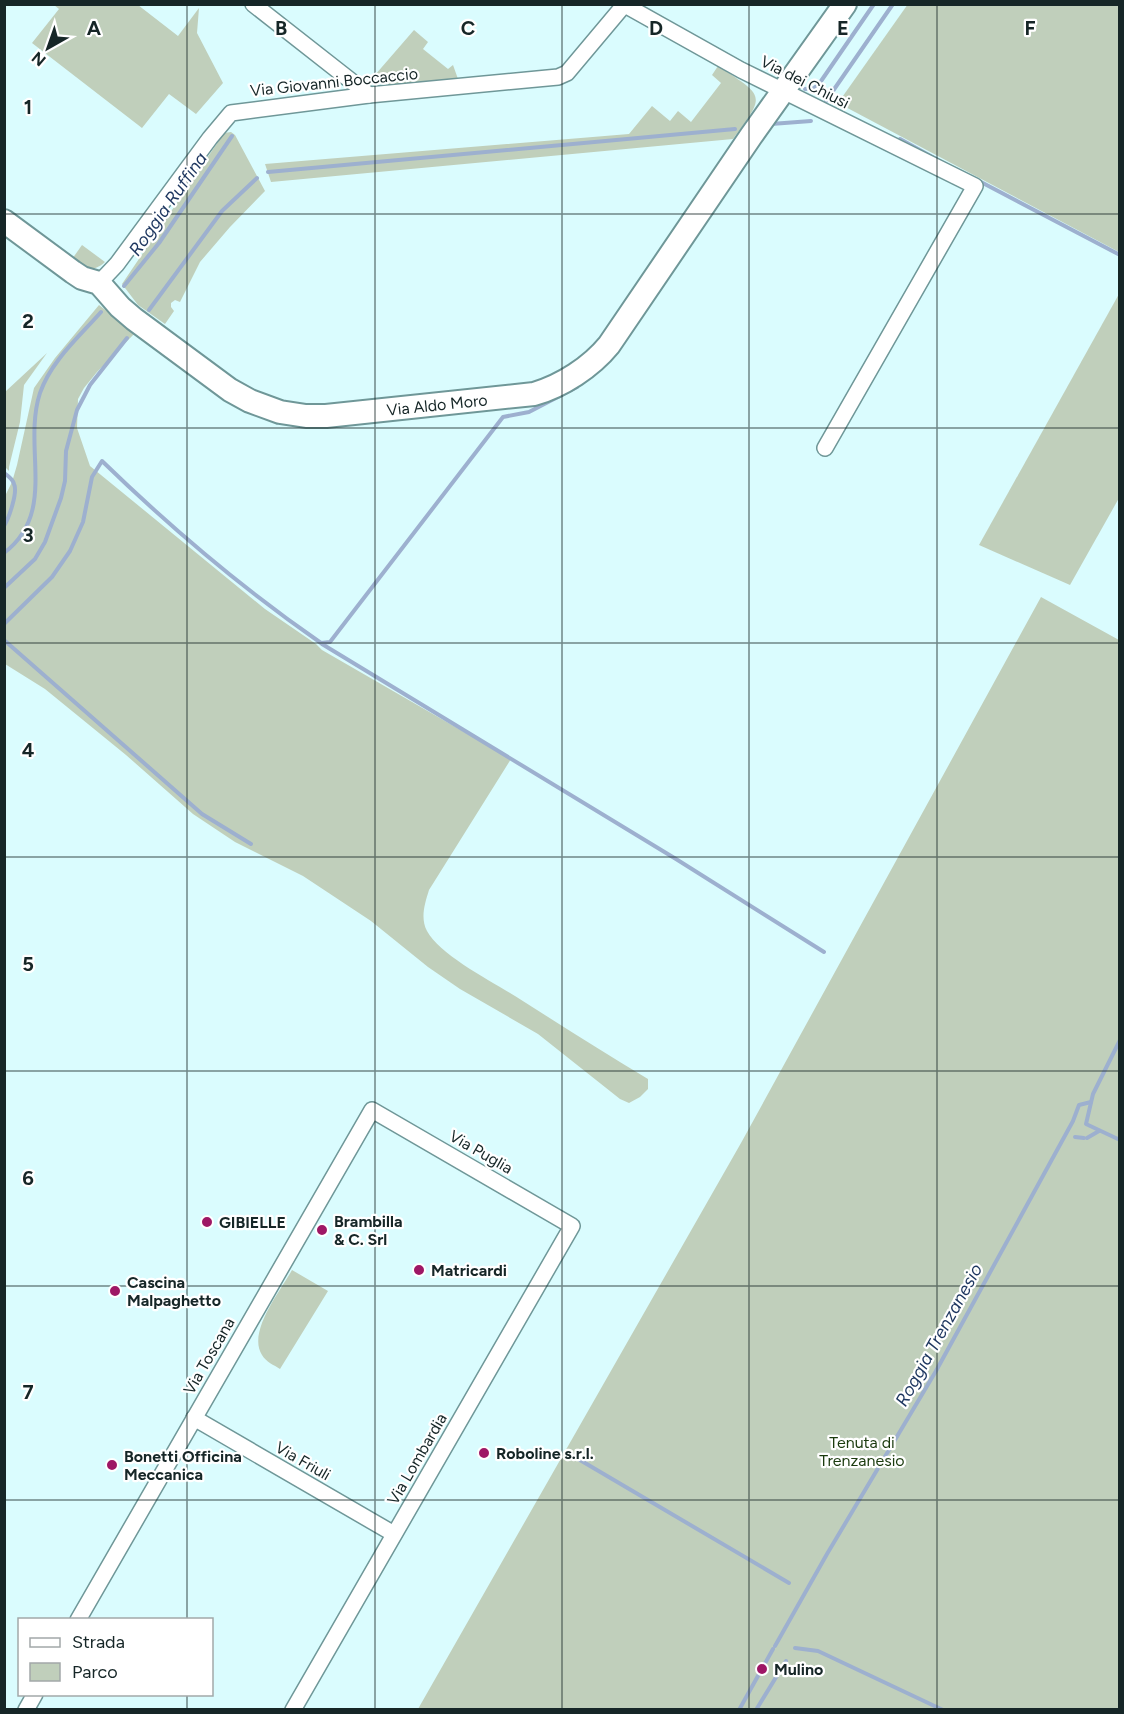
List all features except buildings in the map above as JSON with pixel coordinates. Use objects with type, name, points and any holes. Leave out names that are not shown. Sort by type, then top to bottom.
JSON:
[{"type":"street","points":[[253,4],[369,95]]},
{"type":"street","name":"Via Aldo Moro","points":[[4,221],[82,278],[99,283],[120,307],[146,329],[230,390],[275,411],[306,416],[326,416],[510,398],[539,393],[559,384],[582,369],[609,345],[782,91],[845,4]]},
{"type":"street","name":"Via Giovanni Boccaccio","points":[[99,283],[117,264],[223,120],[231,113],[369,95],[561,76],[567,73],[624,5]]},
{"type":"street","name":"Via dei Chiusi","points":[[624,5],[782,91],[975,186],[825,448]]},
{"type":"street","name":"Via Puglia","points":[[372,1110],[572,1226]]},
{"type":"street","name":"Via Toscana","points":[[79,1618],[372,1110]]},
{"type":"street","name":"Via Lombardia","points":[[293,1710],[572,1226]]},
{"type":"street","name":"Via Friuli","points":[[194,1418],[394,1534]]},
{"type":"street","points":[[26,1710],[34,1696]]},
{"type":"green space","points":[[908,4],[1119,5],[1119,252],[838,103]]},
{"type":"green space","points":[[54,5],[138,5],[178,36],[199,8],[197,33],[223,83],[196,114],[169,94],[142,128],[32,43],[59,9]]},
{"type":"green space","points":[[414,30],[428,42],[423,49],[448,69],[453,65],[458,79],[390,85],[375,75]]},
{"type":"green space","points":[[718,66],[745,84],[756,97],[751,113],[733,139],[271,182],[265,164],[629,134],[652,106],[670,121],[678,111],[691,122],[721,83],[712,75]]},
{"type":"green space","points":[[231,132],[235,135],[265,191],[200,262],[180,302],[175,300],[171,303],[174,311],[165,324],[138,305],[122,284],[224,133]]},
{"type":"green space","points":[[82,245],[105,262],[96,268],[88,269],[70,262]]},
{"type":"green space","points":[[1119,294],[1119,498],[1070,585],[979,545]]},
{"type":"green space","points":[[99,305],[135,333],[97,372],[78,399],[77,428],[90,466],[265,609],[322,650],[511,759],[429,890],[424,911],[425,926],[443,949],[467,967],[648,1079],[648,1089],[640,1097],[629,1103],[620,1099],[538,1034],[460,989],[428,967],[371,921],[303,876],[235,842],[193,814],[126,755],[45,689],[5,664],[5,496],[17,465],[34,388],[55,358]]},
{"type":"green space","points":[[47,353],[24,385],[20,422],[9,471],[5,467],[5,392]]},
{"type":"green space","name":"Tenuta di Trenzanesio","points":[[1041,597],[1119,640],[1119,1709],[418,1709],[741,1143]]},
{"type":"green space","points":[[292,1270],[328,1291],[280,1369],[262,1355],[259,1335],[267,1311]]},
{"type":"waterway","name":"Roggia Ruffina","points":[[805,89],[814,88],[819,84],[874,4]]},
{"type":"waterway","points":[[826,101],[893,4]]},
{"type":"waterway","points":[[771,124],[811,121]]},
{"type":"waterway","points":[[268,172],[735,129]]},
{"type":"waterway","name":"Roggia Ruffina","points":[[124,286],[159,243],[232,136]]},
{"type":"waterway","points":[[900,139],[936,159]]},
{"type":"waterway","points":[[149,310],[222,211],[257,178]]},
{"type":"waterway","points":[[979,181],[1120,255]]},
{"type":"waterway","name":"Roggia Ruffina","points":[[4,553],[20,537],[30,518],[36,478],[34,435],[40,393],[58,360],[101,312]]},
{"type":"waterway","points":[[4,588],[35,559],[45,542],[61,498],[65,481],[66,451],[77,410],[90,385],[127,338]]},
{"type":"waterway","points":[[4,624],[52,577],[70,551],[83,522],[92,477],[102,461],[154,510],[235,579],[321,643],[330,642],[503,417],[529,412],[577,387]]},
{"type":"waterway","points":[[4,473],[13,481],[15,488],[12,505],[4,526]]},
{"type":"waterway","points":[[4,640],[202,814],[251,844]]},
{"type":"waterway","points":[[322,644],[676,859],[824,952]]},
{"type":"waterway","name":"Roggia Trenzanesio","points":[[1120,1040],[1093,1094],[1086,1124],[1120,1140]]},
{"type":"waterway","name":"Roggia Trenzanesio","points":[[775,1646],[936,1371],[1073,1121],[1079,1105],[1091,1102]]},
{"type":"waterway","points":[[1087,1138],[1099,1131]]},
{"type":"waterway","points":[[1075,1137],[1084,1138]]},
{"type":"waterway","name":"Roggia Trenzanesio","points":[[568,1453],[789,1583]]},
{"type":"waterway","points":[[795,1648],[818,1651],[943,1710]]},
{"type":"waterway","name":"Roggia Trenzanesio","points":[[739,1710],[773,1649]]},
{"type":"waterway","points":[[756,1710],[786,1661]]},
{"type":"place","name":"GIBIELLE","points":[[207,1222]]},
{"type":"place","name":"Brambilla & C. Srl","points":[[322,1230]]},
{"type":"place","name":"Matricardi","points":[[419,1270]]},
{"type":"place","name":"Cascina Malpaghetto","points":[[115,1291]]},
{"type":"place","name":"Roboline s.r.l.","points":[[484,1453]]},
{"type":"place","name":"Bonetti Officina Meccanica","points":[[112,1465]]},
{"type":"place","name":"Mulino","points":[[762,1669]]}]
